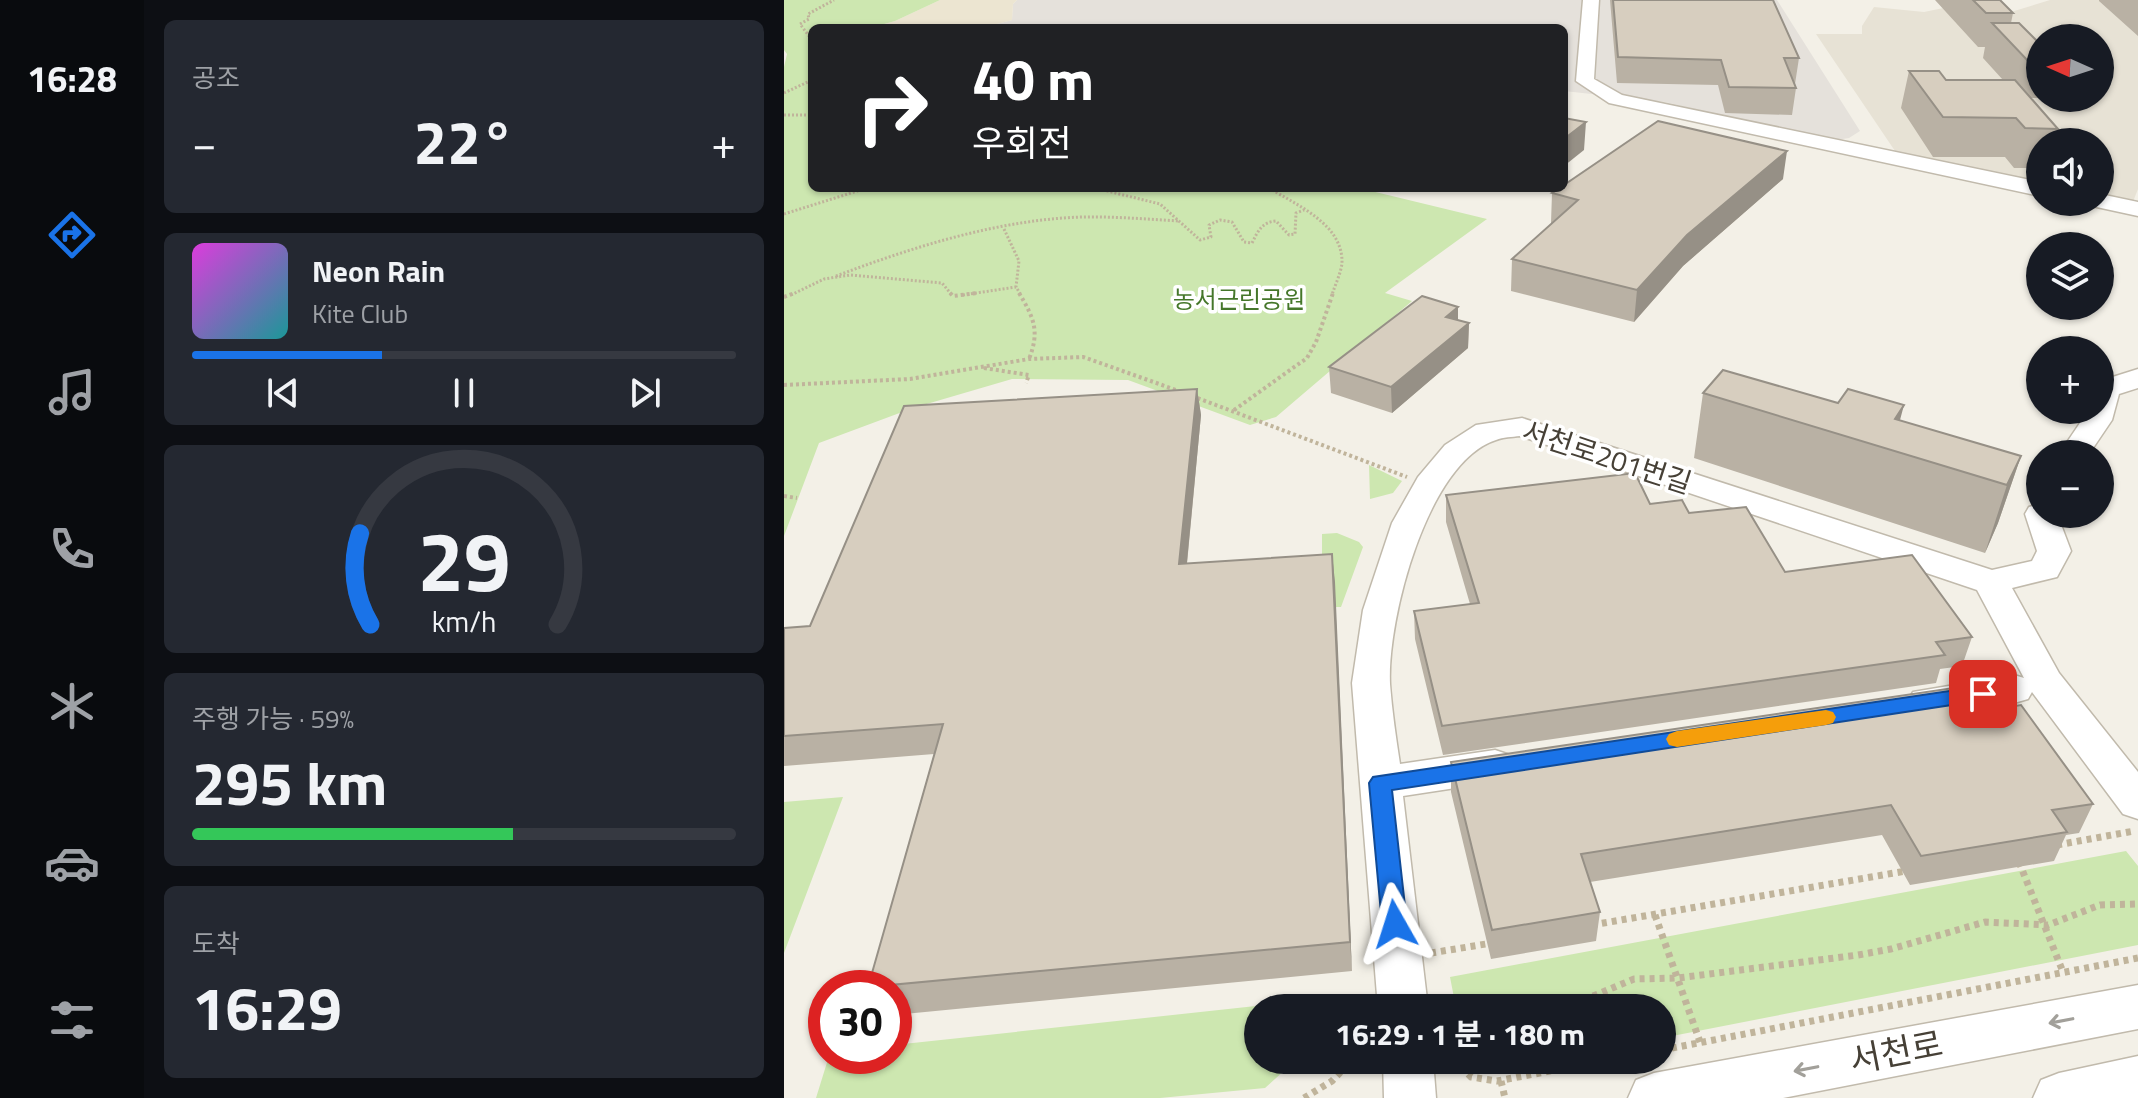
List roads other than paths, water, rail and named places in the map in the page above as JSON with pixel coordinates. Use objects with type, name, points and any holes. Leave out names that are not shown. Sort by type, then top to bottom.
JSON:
[{"type":"street","points":[[1591,0],[1585,81],[1616,99],[2026,186]]},
{"type":"street","points":[[2114,204],[2138,209]]},
{"type":"street","points":[[2083,440],[2097,420],[2106,389],[2138,378]]},
{"type":"street","name":"서천로201번길","points":[[1402,994],[1380,783],[1371,652],[1386,582],[1413,515],[1445,464],[1469,442],[1498,428],[1522,427],[1991,582]]},
{"type":"street","points":[[2046,528],[2054,551],[2045,569],[1991,582],[2045,682],[2137,817]]},
{"type":"street","points":[[1890,708],[2014,689]]},
{"type":"street","points":[[1380,783],[1535,761]]},
{"type":"street","name":"서천로","points":[[1654,1098],[2138,1007]]},
{"type":"street","points":[[1409,1074],[1410,1098]]},
{"type":"street","points":[[2059,1098],[2138,1081]]},
{"type":"park label","name":"농서근린공원","points":[[1239,300]]}]
